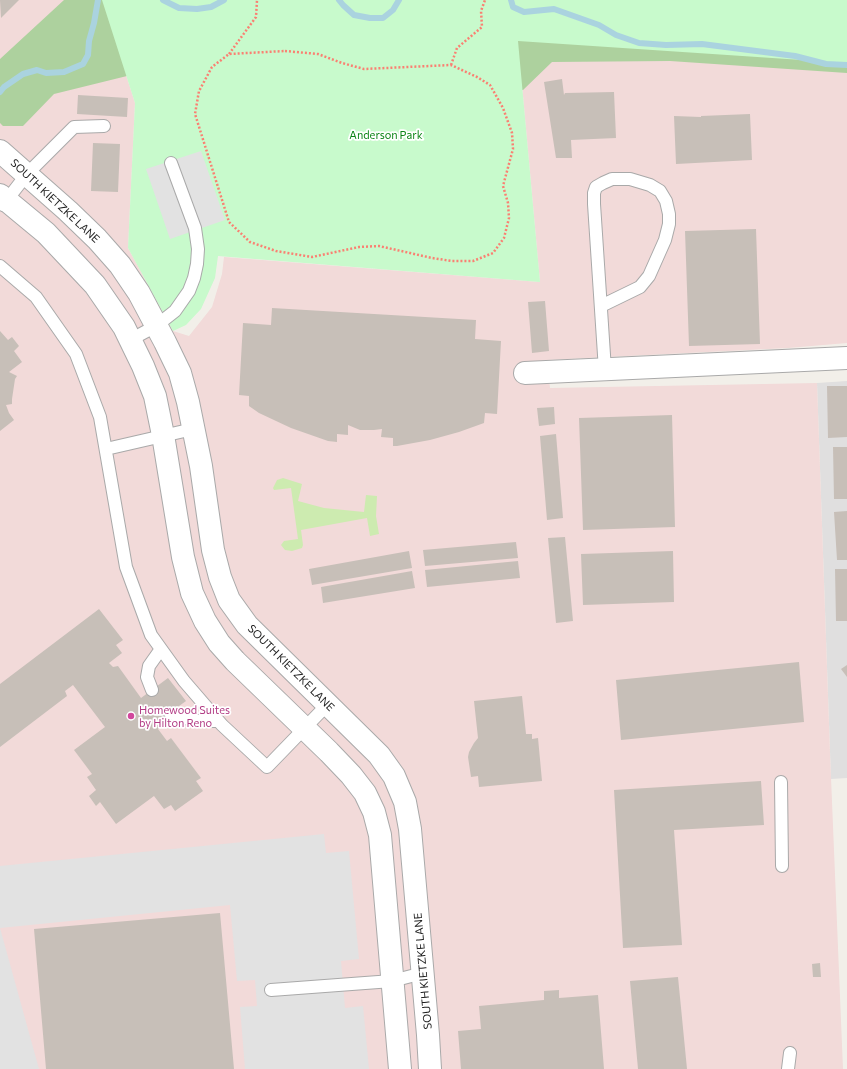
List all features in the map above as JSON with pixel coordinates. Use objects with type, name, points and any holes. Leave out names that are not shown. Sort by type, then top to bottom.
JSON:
[{"type":"street","name":"SOUTH KIETZKE LANE","points":[[0,152],[68,211],[97,239],[120,265],[139,293],[165,342],[180,373],[188,402],[201,466],[213,550],[220,577],[229,600],[247,625],[379,755],[394,776],[405,802],[410,829],[430,1069]]},
{"type":"street","points":[[2,201],[46,233],[95,284],[120,322],[143,366],[154,396],[163,435],[183,557],[192,593],[205,621],[219,643],[351,775],[365,793],[374,812],[380,835],[400,1069]]},
{"type":"street","points":[[525,373],[847,358]]},
{"type":"lane","points":[[2,201],[74,127],[104,126]]},
{"type":"lane","points":[[130,340],[156,326],[175,311],[189,291],[198,264],[198,249],[195,228],[171,164]]},
{"type":"lane","points":[[601,306],[640,288],[649,276],[665,240],[669,224],[668,207],[660,191],[650,184],[630,179],[612,179],[596,187],[594,193],[601,306],[605,370]]},
{"type":"lane","points":[[0,266],[36,297],[76,354],[100,417],[126,567],[151,635],[184,681],[218,721],[267,767],[327,705]]},
{"type":"lane","points":[[106,449],[193,429]]},
{"type":"lane","points":[[152,690],[147,677],[149,666],[161,649]]},
{"type":"lane","points":[[170,713],[195,721],[218,721]]},
{"type":"lane","points":[[781,782],[782,866]]},
{"type":"lane","points":[[271,990],[392,981],[423,973]]},
{"type":"lane","points":[[788,1069],[790,1053]]},
{"type":"path","points":[[229,54],[285,51],[318,54],[342,64],[364,69],[451,65],[490,84],[512,132],[513,149],[503,186],[508,203],[509,218],[504,238],[493,253],[473,261],[432,258],[379,246],[359,247],[312,257],[276,251],[250,242],[229,222],[195,114],[199,91],[212,67],[229,54],[256,17],[257,0]]},
{"type":"path","points":[[451,65],[457,48],[482,27],[481,11],[485,0]]},
{"type":"shaded area","points":[[0,0],[102,0],[135,103],[128,248],[173,331],[189,336],[212,307],[222,274],[224,257],[540,282],[518,41],[847,63],[847,343],[788,348],[547,360],[550,388],[817,383],[843,1069],[0,1069]]},
{"type":"shaded area","points":[[201,151],[225,220],[170,239],[146,169]]},
{"type":"shaded area","points":[[847,381],[847,778],[831,779],[817,383]]},
{"type":"shaded area","points":[[324,834],[326,853],[349,851],[359,959],[341,961],[345,1008],[363,1006],[369,1069],[245,1069],[240,1007],[257,1006],[255,980],[237,981],[230,905],[0,928],[0,866]]},
{"type":"shaded area","points":[[0,928],[39,1069],[0,1069]]},
{"type":"green space","points":[[64,0],[847,0],[847,73],[670,61],[552,62],[523,90],[127,76],[54,94],[23,126],[3,126],[0,123],[0,59]]},
{"type":"green space","name":"Anderson Park","points":[[102,0],[847,0],[847,63],[518,41],[540,282],[218,256],[215,278],[201,309],[186,325],[173,331],[128,248],[135,103]]},
{"type":"green space","points":[[283,478],[302,484],[298,501],[324,508],[364,512],[366,495],[377,496],[376,516],[379,534],[370,536],[367,518],[301,530],[302,548],[292,551],[285,550],[281,545],[284,541],[298,539],[291,488],[274,490],[273,488],[277,480]]},
{"type":"building","points":[[0,0],[19,0],[1,18]]},
{"type":"building","points":[[562,79],[564,95],[565,93],[614,92],[616,138],[571,140],[572,158],[556,158],[544,82]]},
{"type":"building","points":[[78,95],[128,98],[127,117],[77,114]]},
{"type":"building","points":[[750,114],[752,160],[676,164],[674,116],[701,117]]},
{"type":"building","points":[[93,143],[120,144],[118,192],[91,191]]},
{"type":"building","points":[[756,229],[760,344],[689,346],[685,231]]},
{"type":"building","points":[[545,301],[549,351],[532,353],[528,302]]},
{"type":"building","points":[[272,308],[476,320],[475,339],[501,341],[497,414],[485,413],[484,423],[459,432],[430,440],[393,446],[393,438],[381,437],[382,429],[360,430],[348,425],[348,435],[337,434],[337,442],[328,441],[291,428],[259,413],[249,406],[249,396],[239,395],[243,323],[271,325]]},
{"type":"building","points":[[0,331],[8,340],[12,337],[19,346],[14,351],[22,362],[9,372],[17,376],[15,379],[12,404],[6,405],[14,420],[0,431]]},
{"type":"building","points":[[827,386],[847,386],[847,437],[828,438]]},
{"type":"building","points":[[554,407],[555,424],[539,426],[537,408]]},
{"type":"building","points":[[672,415],[675,527],[583,530],[579,418]]},
{"type":"building","points":[[556,434],[563,518],[547,520],[540,436]]},
{"type":"building","points":[[833,447],[847,447],[847,499],[834,499]]},
{"type":"building","points":[[847,511],[847,560],[837,560],[834,512]]},
{"type":"building","points":[[565,537],[573,621],[556,623],[548,538]]},
{"type":"building","points":[[516,542],[518,558],[425,566],[423,550]]},
{"type":"building","points":[[409,551],[412,568],[312,585],[309,569]]},
{"type":"building","points":[[673,551],[674,602],[583,605],[581,554]]},
{"type":"building","points":[[518,561],[520,578],[427,587],[425,570]]},
{"type":"building","points":[[835,569],[847,569],[847,621],[836,621]]},
{"type":"building","points":[[412,571],[415,588],[323,603],[321,587]]},
{"type":"building","name":"Homewood Suites by Hilton Reno","points":[[99,609],[123,640],[116,645],[122,653],[109,663],[113,667],[118,666],[141,698],[168,678],[186,701],[161,719],[164,724],[158,729],[167,741],[171,738],[201,778],[196,781],[203,791],[175,811],[171,805],[164,809],[154,796],[116,824],[100,802],[96,806],[89,796],[96,790],[87,777],[92,774],[74,750],[105,727],[73,685],[65,691],[67,696],[0,747],[0,684]]},
{"type":"building","points":[[799,662],[804,722],[621,740],[616,680]]},
{"type":"building","points":[[847,665],[847,677],[841,669]]},
{"type":"building","points":[[522,696],[526,734],[532,734],[532,739],[538,738],[542,781],[479,787],[478,776],[471,777],[468,757],[469,752],[478,738],[474,701]]},
{"type":"building","points":[[761,781],[764,825],[674,830],[682,945],[623,948],[614,790]]},
{"type":"building","points":[[220,913],[234,1069],[46,1069],[34,929]]},
{"type":"building","points":[[820,963],[821,977],[813,977],[812,964]]},
{"type":"building","points":[[678,977],[687,1069],[638,1069],[630,981]]},
{"type":"building","points":[[559,990],[559,998],[598,995],[604,1069],[461,1069],[458,1031],[481,1029],[479,1006],[544,1000],[544,991]]},
{"type":"waterway","points":[[0,92],[4,87],[23,74],[37,70],[46,73],[64,72],[83,64],[88,55],[89,41],[98,0]]},
{"type":"waterway","points":[[163,0],[179,8],[197,9],[211,7],[224,0]]},
{"type":"waterway","points":[[339,0],[354,15],[370,18],[383,18],[393,10],[399,0]]},
{"type":"waterway","points":[[511,0],[513,7],[524,12],[554,9],[599,25],[616,35],[639,43],[666,45],[702,44],[795,56],[826,64],[847,65]]},
{"type":"place","name":"Homewood Suites by Hilton Reno","points":[[131,716]]}]
